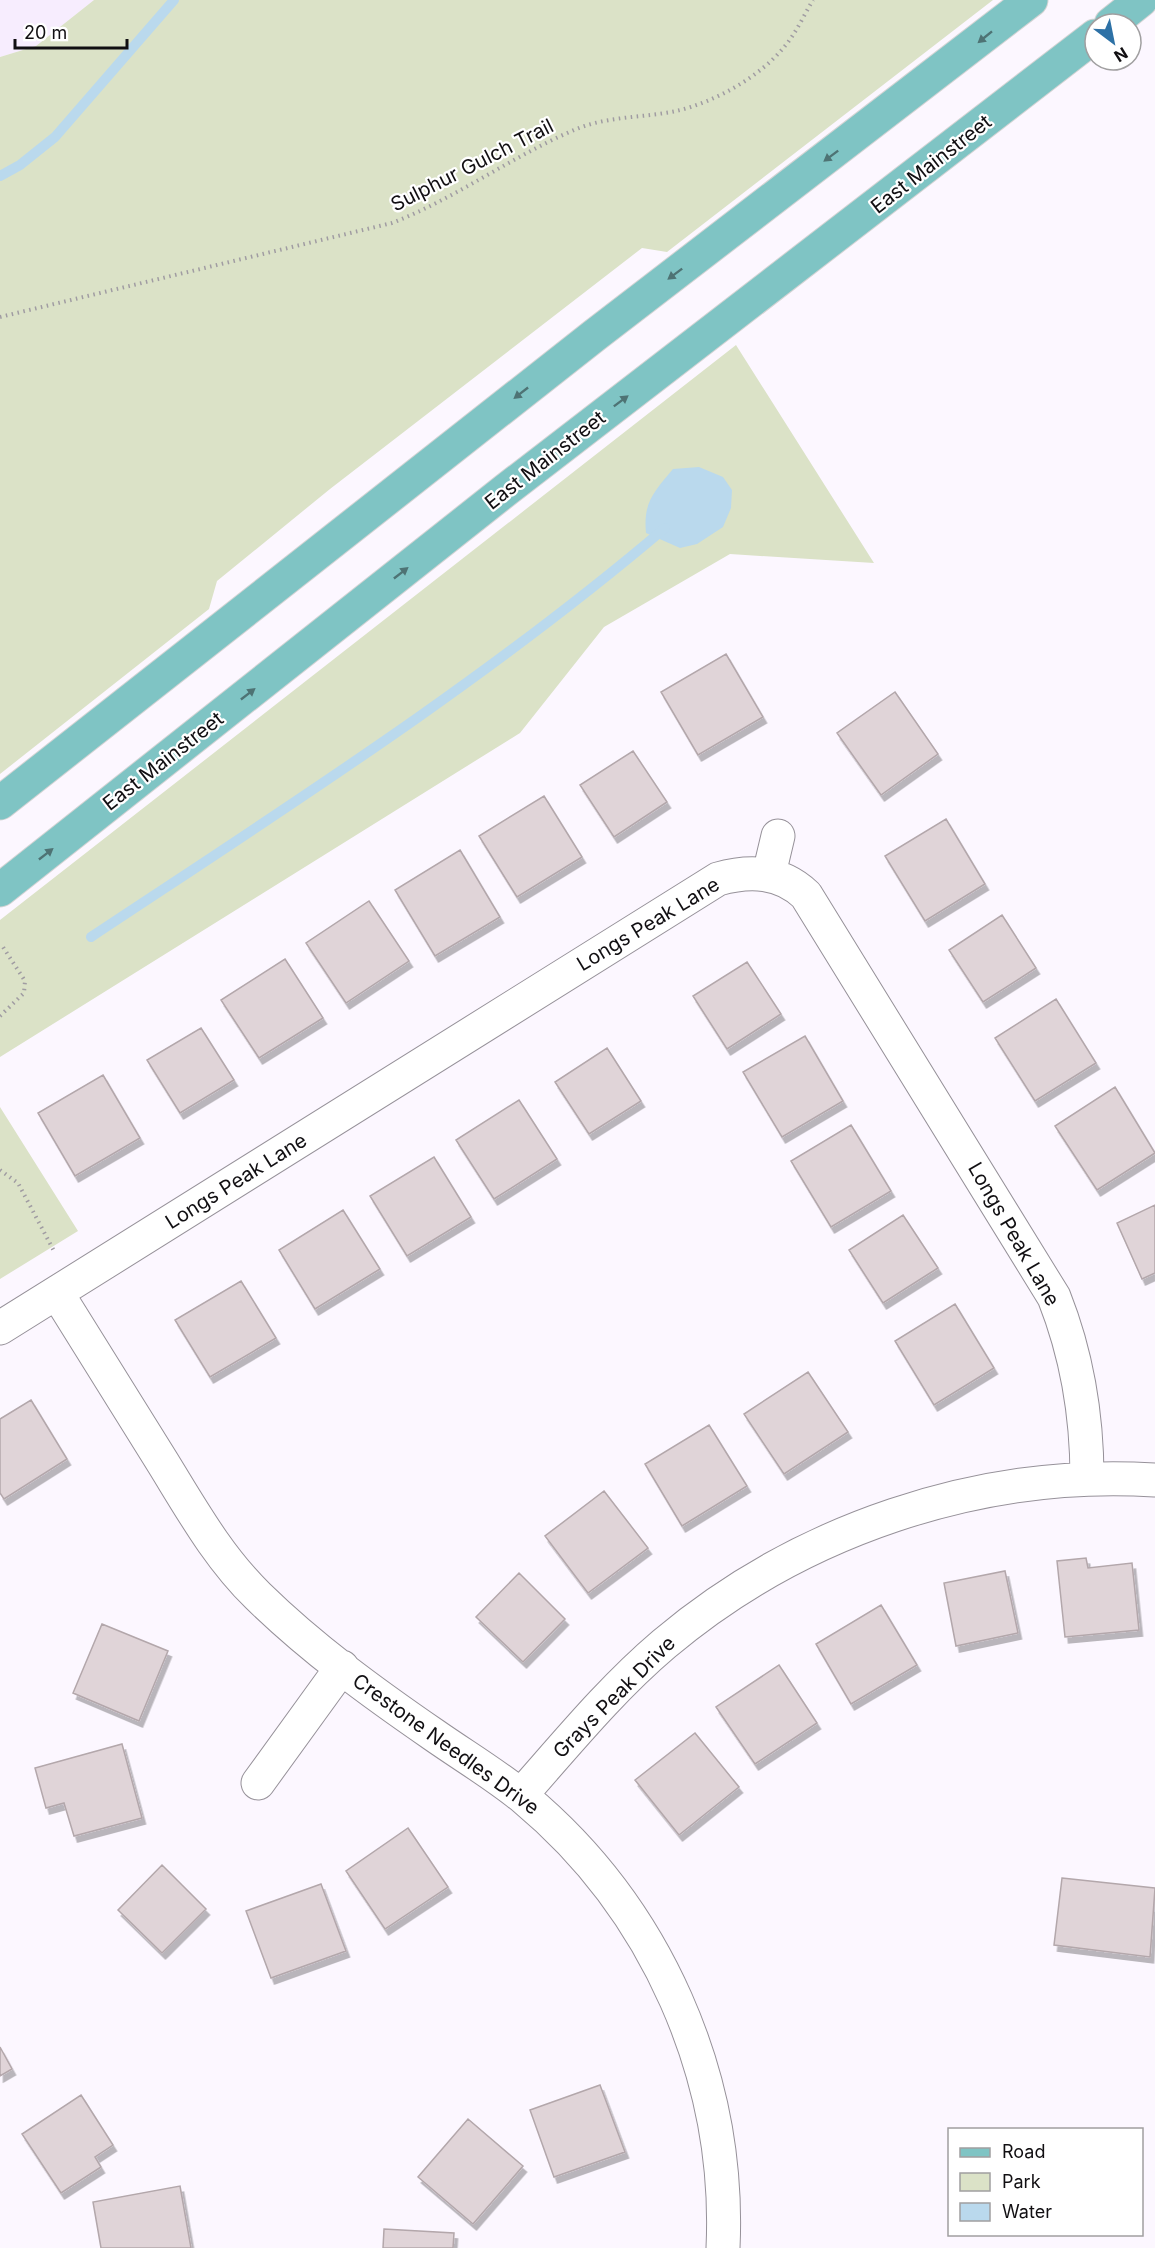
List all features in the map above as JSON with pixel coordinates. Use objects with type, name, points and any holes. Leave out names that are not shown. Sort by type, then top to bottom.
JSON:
[{"type":"main road","points":[[0,803],[577,349],[1030,0]]},
{"type":"main road","points":[[1126,12],[1141,0]]},
{"type":"main road","name":"East Mainstreet","points":[[0,890],[507,489],[1083,45]]},
{"type":"street","points":[[769,874],[778,836]]},
{"type":"street","name":"Longs Peak Lane","points":[[0,1328],[718,879],[752,872],[769,874],[797,886],[806,895],[1049,1288],[1073,1352],[1085,1422],[1087,1478]]},
{"type":"street","name":"Crestone Needles Drive","points":[[57,1293],[220,1554],[277,1614],[342,1667],[407,1717],[521,1796],[574,1845],[632,1916],[659,1962],[683,2014],[705,2079],[713,2116],[724,2220],[723,2248]]},
{"type":"street","name":"Grays Peak Drive","points":[[521,1796],[637,1668],[694,1620],[760,1576],[842,1535],[912,1509],[1019,1484],[1087,1478],[1155,1480]]},
{"type":"street","points":[[258,1783],[342,1667]]},
{"type":"path","name":"Sulphur Gulch Trail","points":[[0,317],[392,223],[431,207],[550,140],[584,126],[678,111],[739,84],[760,70],[784,47],[813,0]]},
{"type":"path","points":[[0,1016],[24,993],[25,981],[3,947]]},
{"type":"path","points":[[0,1170],[8,1173],[18,1183],[54,1251]]},
{"type":"shaded area","points":[[0,0],[94,0],[36,46],[0,57]]},
{"type":"green space","points":[[94,0],[993,0],[667,252],[642,248],[330,489],[217,581],[209,609],[0,774],[0,57],[36,46]]},
{"type":"green space","points":[[736,345],[874,563],[730,554],[604,627],[520,733],[0,1057],[0,920]]},
{"type":"green space","points":[[0,1107],[78,1231],[0,1279]]},
{"type":"water","points":[[699,467],[723,477],[732,490],[731,508],[723,527],[697,544],[680,548],[646,533],[648,505],[660,484],[673,469]]},
{"type":"building","points":[[726,654],[763,717],[698,755],[661,692]]},
{"type":"building","points":[[895,692],[938,754],[881,795],[837,733]]},
{"type":"building","points":[[633,751],[667,802],[614,837],[580,785]]},
{"type":"building","points":[[544,796],[582,857],[517,897],[479,836]]},
{"type":"building","points":[[946,819],[985,884],[925,921],[885,856]]},
{"type":"building","points":[[460,850],[500,917],[435,956],[395,890]]},
{"type":"building","points":[[369,901],[409,961],[346,1003],[306,943]]},
{"type":"building","points":[[1002,915],[1036,968],[983,1002],[949,950]]},
{"type":"building","points":[[285,959],[323,1018],[259,1058],[221,1000]]},
{"type":"building","points":[[747,962],[781,1014],[727,1049],[693,996]]},
{"type":"building","points":[[1056,999],[1096,1063],[1035,1101],[995,1038]]},
{"type":"building","points":[[201,1028],[234,1080],[180,1113],[147,1060]]},
{"type":"building","points":[[805,1036],[843,1101],[782,1137],[743,1072]]},
{"type":"building","points":[[607,1048],[641,1101],[589,1134],[555,1082]]},
{"type":"building","points":[[103,1075],[140,1138],[75,1176],[38,1113]]},
{"type":"building","points":[[1115,1087],[1155,1153],[1097,1190],[1055,1126]]},
{"type":"building","points":[[519,1100],[557,1159],[494,1199],[456,1140]]},
{"type":"building","points":[[851,1125],[891,1191],[831,1227],[791,1161]]},
{"type":"building","points":[[434,1157],[471,1217],[407,1256],[370,1196]]},
{"type":"building","points":[[1155,1205],[1155,1273],[1142,1279],[1117,1223]]},
{"type":"building","points":[[343,1210],[380,1269],[315,1309],[279,1250]]},
{"type":"building","points":[[903,1215],[938,1268],[883,1303],[849,1250]]},
{"type":"building","points":[[241,1281],[276,1338],[210,1377],[175,1320]]},
{"type":"building","points":[[955,1304],[994,1368],[934,1405],[895,1341]]},
{"type":"building","points":[[808,1372],[848,1432],[784,1474],[744,1414]]},
{"type":"building","points":[[31,1400],[67,1459],[4,1499],[0,1493],[0,1419]]},
{"type":"building","points":[[709,1425],[747,1486],[682,1526],[645,1464]]},
{"type":"building","points":[[604,1491],[648,1548],[588,1593],[545,1536]]},
{"type":"building","points":[[1086,1558],[1088,1568],[1132,1563],[1139,1630],[1065,1637],[1057,1561]]},
{"type":"building","points":[[1005,1571],[1018,1633],[956,1646],[944,1583]]},
{"type":"building","points":[[519,1573],[565,1619],[523,1662],[476,1617]]},
{"type":"building","points":[[881,1605],[917,1665],[851,1704],[816,1644]]},
{"type":"building","points":[[102,1624],[168,1651],[139,1721],[73,1693]]},
{"type":"building","points":[[779,1665],[817,1723],[755,1764],[716,1707]]},
{"type":"building","points":[[695,1733],[739,1787],[679,1835],[635,1780]]},
{"type":"building","points":[[122,1744],[142,1818],[74,1836],[64,1803],[46,1808],[35,1768]]},
{"type":"building","points":[[408,1828],[448,1887],[385,1929],[346,1871]]},
{"type":"building","points":[[162,1865],[206,1909],[162,1953],[118,1910]]},
{"type":"building","points":[[1062,1878],[1155,1888],[1150,1957],[1054,1945]]},
{"type":"building","points":[[321,1884],[346,1951],[271,1978],[246,1911]]},
{"type":"building","points":[[0,2047],[12,2069],[0,2076]]},
{"type":"building","points":[[600,2085],[625,2152],[554,2177],[530,2110]]},
{"type":"building","points":[[81,2095],[113,2145],[95,2157],[101,2167],[61,2193],[22,2134]]},
{"type":"building","points":[[468,2119],[523,2166],[473,2224],[418,2177]]},
{"type":"building","points":[[180,2186],[191,2248],[101,2248],[93,2202]]},
{"type":"building","points":[[384,2229],[454,2233],[453,2248],[383,2248]]},
{"type":"waterway","points":[[0,176],[20,165],[55,137],[174,0]]},
{"type":"waterway","points":[[91,937],[311,791],[456,690],[597,584],[665,528]]}]
